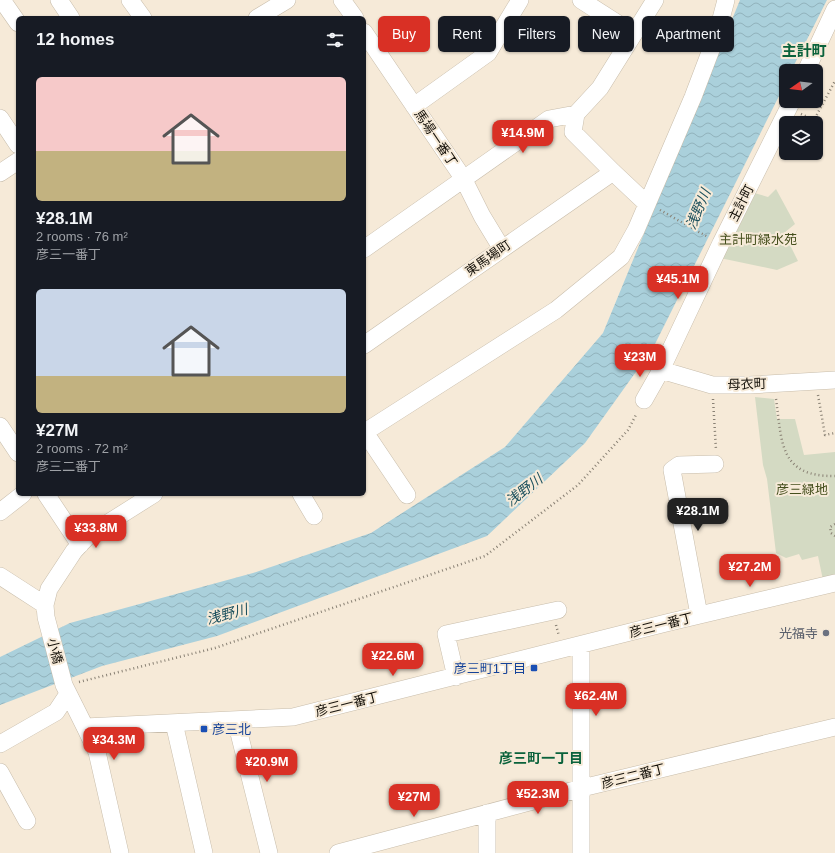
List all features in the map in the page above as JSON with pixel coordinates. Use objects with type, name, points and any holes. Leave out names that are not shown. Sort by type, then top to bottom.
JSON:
[{"type":"street","points":[[2,0],[16,20]]},
{"type":"street","points":[[59,0],[70,16]]},
{"type":"street","points":[[130,0],[142,16]]},
{"type":"street","points":[[260,16],[287,0]]},
{"type":"street","points":[[342,0],[353,16]]},
{"type":"street","points":[[414,106],[488,53],[520,0]]},
{"type":"street","points":[[581,0],[606,16]]},
{"type":"street","points":[[634,34],[655,0]]},
{"type":"street","points":[[366,431],[556,310],[621,257],[648,204],[693,98],[717,34],[726,0]]},
{"type":"street","points":[[809,64],[835,9]]},
{"type":"street","name":"馬場一番丁","points":[[366,35],[463,178],[482,216],[502,249]]},
{"type":"street","points":[[623,52],[600,88],[576,114],[572,132],[648,204]]},
{"type":"street","name":"主計町","points":[[644,400],[661,370],[721,243],[788,108]]},
{"type":"street","points":[[366,248],[548,119],[576,114]]},
{"type":"street","points":[[0,118],[16,141]]},
{"type":"street","points":[[0,172],[16,162]]},
{"type":"street","name":"東馬場町","points":[[366,344],[613,172]]},
{"type":"street","name":"母衣町","points":[[661,370],[712,385],[750,385],[835,380]]},
{"type":"street","points":[[0,426],[16,450]]},
{"type":"street","points":[[366,435],[407,496]]},
{"type":"street","points":[[699,615],[672,470],[679,464],[715,464]]},
{"type":"street","points":[[0,512],[20,496]]},
{"type":"street","points":[[47,496],[80,545]]},
{"type":"street","points":[[0,576],[46,611],[49,589],[74,551],[89,535],[151,496]]},
{"type":"street","points":[[302,496],[314,516]]},
{"type":"street","name":"彦三一番丁","points":[[85,727],[236,721],[293,717],[581,646],[699,615],[835,583]]},
{"type":"street","points":[[456,677],[446,634],[555,610]]},
{"type":"street","name":"小橋","points":[[46,611],[66,690],[97,752],[120,853]]},
{"type":"street","points":[[581,646],[581,853]]},
{"type":"street","points":[[0,744],[56,712],[66,690]]},
{"type":"street","points":[[236,721],[269,853]]},
{"type":"street","points":[[174,723],[204,853]]},
{"type":"street","name":"彦三二番丁","points":[[344,852],[582,788],[835,727]]},
{"type":"street","points":[[0,772],[27,821]]},
{"type":"street","points":[[487,813],[487,853]]},
{"type":"path","points":[[823,104],[835,81]]},
{"type":"path","points":[[795,108],[814,120],[821,108]]},
{"type":"path","points":[[648,204],[705,235]]},
{"type":"path","points":[[815,381],[825,435],[835,433]]},
{"type":"path","points":[[774,383],[783,446],[788,458],[808,474],[835,476]]},
{"type":"path","points":[[712,385],[716,444],[715,464]]},
{"type":"path","points":[[66,690],[78,682],[215,648],[485,556],[578,485],[628,430],[644,400]]},
{"type":"path","points":[[835,524],[830,527],[831,533],[835,536]]},
{"type":"path","points":[[555,610],[563,650]]},
{"type":"green space","name":"主計町緑水苑","points":[[776,189],[795,224],[784,233],[798,261],[777,270],[720,258],[751,192],[768,197]]},
{"type":"green space","name":"彦三緑地","points":[[755,397],[774,399],[777,419],[795,419],[804,455],[835,452],[835,577],[823,580],[818,556],[802,560],[799,554],[786,558],[776,553]]},
{"type":"water","name":"浅野川","points":[[740,0],[827,0],[795,64],[779,64],[779,96],[653,348],[585,443],[487,536],[217,636],[102,666],[0,705],[0,657],[70,623],[253,573],[371,533],[505,447],[603,333],[719,52],[734,52],[733,16]]},
{"type":"place","name":"光福寺","points":[[826,633]]},
{"type":"place","name":"彦三町1丁目","points":[[534,668]]},
{"type":"place","name":"彦三北","points":[[204,729]]},
{"type":"district","name":"主計町","points":[[804,50]]},
{"type":"district","name":"彦三町一丁目","points":[[541,758]]}]
